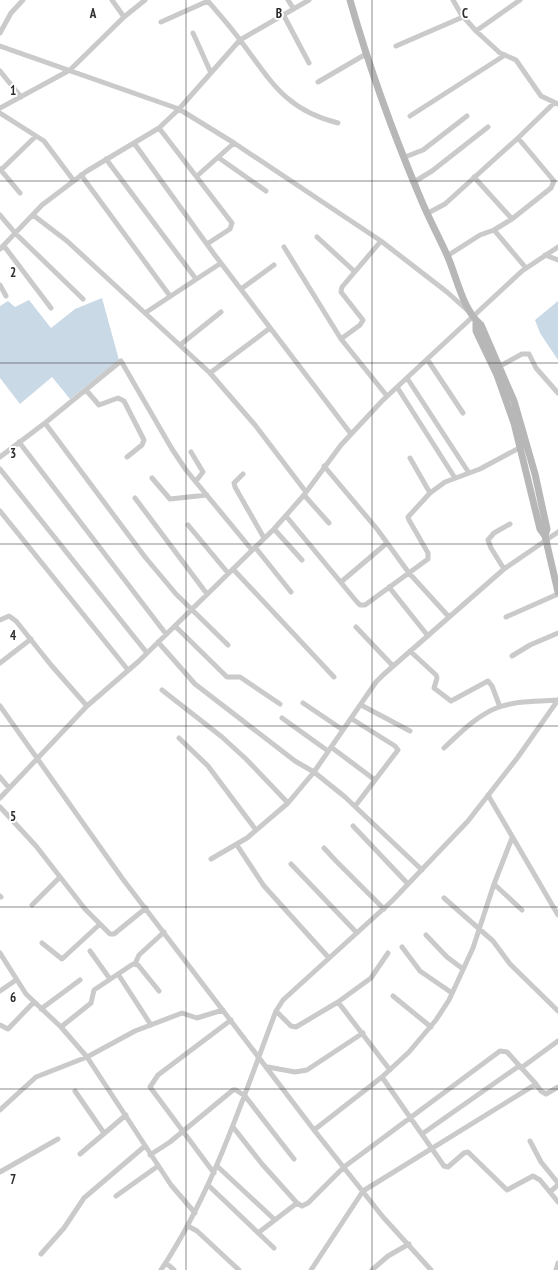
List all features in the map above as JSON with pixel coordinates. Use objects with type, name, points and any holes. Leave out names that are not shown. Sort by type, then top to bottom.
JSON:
[{"type":"street","points":[[0,33],[10,14],[23,0]]},
{"type":"street","points":[[112,0],[124,17]]},
{"type":"street","points":[[0,108],[70,70],[124,17],[145,0]]},
{"type":"street","points":[[288,0],[293,8]]},
{"type":"street","points":[[51,308],[2,247],[42,205],[74,180],[106,158],[159,128],[179,109],[240,40],[309,0]]},
{"type":"street","points":[[350,0],[366,54],[414,182],[448,256],[474,318],[476,331],[497,375],[521,447],[540,530],[546,539]]},
{"type":"street","points":[[428,213],[445,204],[556,103],[542,96],[520,64],[494,48],[476,31],[463,17],[453,0]]},
{"type":"street","points":[[476,31],[520,0]]},
{"type":"street","points":[[161,22],[207,1],[240,40],[268,80],[285,97],[320,119],[338,123]]},
{"type":"street","points":[[283,14],[309,63]]},
{"type":"street","points":[[396,46],[463,17]]},
{"type":"street","points":[[193,33],[211,72]]},
{"type":"street","points":[[0,46],[179,109],[234,143],[381,241],[458,300],[481,325],[514,401],[526,439],[547,529],[546,539],[558,593],[506,617]]},
{"type":"street","points":[[318,82],[366,54]]},
{"type":"street","points":[[410,116],[505,55]]},
{"type":"street","points":[[0,71],[21,97]]},
{"type":"street","points":[[0,113],[36,136],[50,147],[74,180]]},
{"type":"street","points":[[405,157],[423,150],[467,116]]},
{"type":"street","points":[[414,182],[432,171],[488,126]]},
{"type":"street","points":[[159,128],[197,176],[233,226],[207,244]]},
{"type":"street","points":[[20,193],[1,170],[36,136]]},
{"type":"street","points":[[448,256],[480,235],[494,230],[512,219],[551,188],[554,181],[518,138]]},
{"type":"street","points":[[134,143],[221,263],[351,434]]},
{"type":"street","points":[[197,176],[219,158],[234,143]]},
{"type":"street","points":[[106,158],[196,279]]},
{"type":"street","points":[[219,158],[266,191]]},
{"type":"street","points":[[81,175],[170,296]]},
{"type":"street","points":[[474,177],[512,219]]},
{"type":"street","points":[[0,215],[16,234],[83,298]]},
{"type":"street","points":[[33,215],[67,242],[210,373],[255,425],[329,523]]},
{"type":"street","points":[[494,230],[526,268]]},
{"type":"street","points":[[318,236],[354,271]]},
{"type":"street","points":[[341,339],[360,325],[363,320],[341,290],[354,271],[381,241]]},
{"type":"street","points":[[284,247],[341,339],[387,396]]},
{"type":"street","points":[[0,798],[87,706],[147,654],[274,529],[305,493],[324,466],[351,434],[387,396],[474,318],[526,268],[558,247]]},
{"type":"street","points":[[545,255],[558,260]]},
{"type":"street","points":[[145,313],[221,263]]},
{"type":"street","points":[[241,289],[274,265]]},
{"type":"street","points":[[0,285],[6,296]]},
{"type":"street","points":[[180,345],[221,312]]},
{"type":"street","points":[[210,373],[270,328]]},
{"type":"street","points":[[500,366],[522,354],[529,354],[538,371],[558,393]]},
{"type":"street","points":[[427,359],[463,413]]},
{"type":"street","points":[[0,457],[45,423],[119,362],[123,363],[172,449],[196,481],[291,592]]},
{"type":"street","points":[[407,378],[469,473]]},
{"type":"street","points":[[397,387],[455,478]]},
{"type":"street","points":[[86,390],[99,405],[118,398],[124,401],[144,440],[142,444],[126,457]]},
{"type":"street","points":[[45,423],[145,557],[176,594],[228,645]]},
{"type":"street","points":[[19,442],[166,634]]},
{"type":"street","points":[[286,516],[357,602],[362,606],[389,588],[430,556],[413,529],[408,517],[430,493],[445,482],[469,473],[521,447]]},
{"type":"street","points":[[191,452],[203,472],[196,481]]},
{"type":"street","points":[[410,458],[430,493]]},
{"type":"street","points":[[324,466],[377,529],[409,573],[449,617]]},
{"type":"street","points":[[0,469],[147,654]]},
{"type":"street","points":[[243,474],[234,483],[235,488],[264,538]]},
{"type":"street","points":[[152,478],[170,498],[207,494]]},
{"type":"street","points":[[136,498],[207,594]]},
{"type":"street","points":[[0,511],[128,670]]},
{"type":"street","points":[[504,570],[488,540],[494,533],[510,524]]},
{"type":"street","points":[[188,526],[228,573]]},
{"type":"street","points":[[274,529],[302,560]]},
{"type":"street","points":[[211,859],[237,845],[288,803],[314,772],[329,749],[352,719],[376,682],[504,570],[558,532]]},
{"type":"street","points":[[341,582],[387,543]]},
{"type":"street","points":[[233,569],[334,678]]},
{"type":"street","points":[[389,588],[428,636]]},
{"type":"street","points":[[0,620],[6,616],[13,618],[87,706]]},
{"type":"street","points":[[175,626],[227,678],[240,677],[280,704]]},
{"type":"street","points":[[356,627],[393,666]]},
{"type":"street","points":[[512,656],[530,645],[558,633]]},
{"type":"street","points":[[0,663],[31,639]]},
{"type":"street","points":[[158,642],[194,684],[295,761],[314,772],[356,805],[422,870]]},
{"type":"street","points":[[410,651],[438,678],[434,688],[451,701],[488,681],[492,686],[500,707]]},
{"type":"street","points":[[162,690],[222,737],[246,759],[288,803]]},
{"type":"street","points":[[444,748],[470,724],[500,707],[520,703],[558,700]]},
{"type":"street","points":[[161,1270],[188,1226],[214,1173],[245,1096],[276,1011],[283,1000],[384,909],[468,821],[558,700]]},
{"type":"street","points":[[303,703],[343,730]]},
{"type":"street","points":[[361,705],[410,731]]},
{"type":"street","points":[[0,706],[36,759],[146,908],[259,1055],[314,1130],[363,1191],[431,1270]]},
{"type":"street","points":[[282,718],[376,780]]},
{"type":"street","points":[[352,719],[398,748],[396,753],[356,805]]},
{"type":"street","points":[[179,738],[208,766],[256,830]]},
{"type":"street","points":[[0,777],[9,788]]},
{"type":"street","points":[[488,795],[558,915]]},
{"type":"street","points":[[0,807],[36,846],[85,909],[110,934],[114,934],[146,908]]},
{"type":"street","points":[[353,826],[408,884]]},
{"type":"street","points":[[314,1130],[390,1070],[409,1052],[431,1027],[452,993],[474,948],[494,884],[512,838]]},
{"type":"street","points":[[237,845],[264,886],[329,958]]},
{"type":"street","points":[[324,848],[336,862],[384,909]]},
{"type":"street","points":[[291,864],[357,933]]},
{"type":"street","points":[[32,905],[60,877]]},
{"type":"street","points":[[494,884],[522,910]]},
{"type":"street","points":[[444,898],[493,941],[510,964],[558,1011]]},
{"type":"street","points":[[42,944],[62,959],[100,924]]},
{"type":"street","points":[[61,1027],[91,1003],[94,990],[135,964],[139,956],[164,932]]},
{"type":"street","points":[[426,935],[447,957],[463,969]]},
{"type":"street","points":[[402,947],[420,971],[452,993]]},
{"type":"street","points":[[90,951],[110,979]]},
{"type":"street","points":[[276,1011],[291,1026],[296,1027],[338,1002],[370,978],[388,953]]},
{"type":"street","points":[[0,954],[16,980],[34,1002],[61,1027],[87,1058],[126,1115],[150,1155],[171,1185],[195,1213]]},
{"type":"street","points":[[135,964],[159,991]]},
{"type":"street","points":[[118,974],[151,1025]]},
{"type":"street","points":[[0,991],[16,980]]},
{"type":"street","points":[[41,1009],[80,980]]},
{"type":"street","points":[[393,996],[431,1027]]},
{"type":"street","points":[[0,1025],[8,1029],[34,1002]]},
{"type":"street","points":[[338,1002],[390,1070]]},
{"type":"street","points":[[0,1110],[36,1077],[87,1058],[134,1031],[182,1013],[197,1018],[223,1010]]},
{"type":"street","points":[[214,1173],[182,1133],[151,1090],[151,1084],[158,1075],[231,1020]]},
{"type":"street","points":[[268,1067],[295,1072],[307,1070],[363,1033]]},
{"type":"street","points":[[422,1134],[558,1041]]},
{"type":"street","points":[[233,1127],[262,1164],[297,1203],[302,1206],[308,1203],[344,1167],[500,1051],[507,1052],[541,1091],[546,1094],[558,1087]]},
{"type":"street","points":[[382,1077],[446,1167],[468,1152],[507,1190],[533,1176],[540,1180],[558,1202]]},
{"type":"street","points":[[311,1270],[363,1191],[536,1084]]},
{"type":"street","points":[[150,1155],[182,1133],[233,1090],[239,1091],[245,1096],[294,1159]]},
{"type":"street","points":[[75,1091],[104,1133]]},
{"type":"street","points":[[80,1154],[126,1115]]},
{"type":"street","points":[[0,1172],[58,1139]]},
{"type":"street","points":[[530,1141],[541,1162],[558,1184],[550,1192]]},
{"type":"street","points":[[41,1254],[64,1228],[84,1198],[145,1146]]},
{"type":"street","points":[[116,1196],[158,1166]]},
{"type":"street","points":[[217,1166],[275,1220]]},
{"type":"street","points":[[208,1185],[274,1248]]},
{"type":"street","points":[[258,1233],[297,1203]]},
{"type":"street","points":[[188,1226],[197,1230],[239,1270]]},
{"type":"street","points":[[372,1270],[388,1256],[409,1244]]},
{"type":"street","points":[[166,1263],[174,1270]]},
{"type":"street","points":[[556,1270],[558,1263]]},
{"type":"water","points":[[102,298],[119,360],[70,399],[52,377],[20,404],[0,378],[0,306],[8,301],[15,307],[29,300],[51,328],[75,309]]},
{"type":"water","points":[[558,301],[558,360],[540,333],[535,320]]}]
